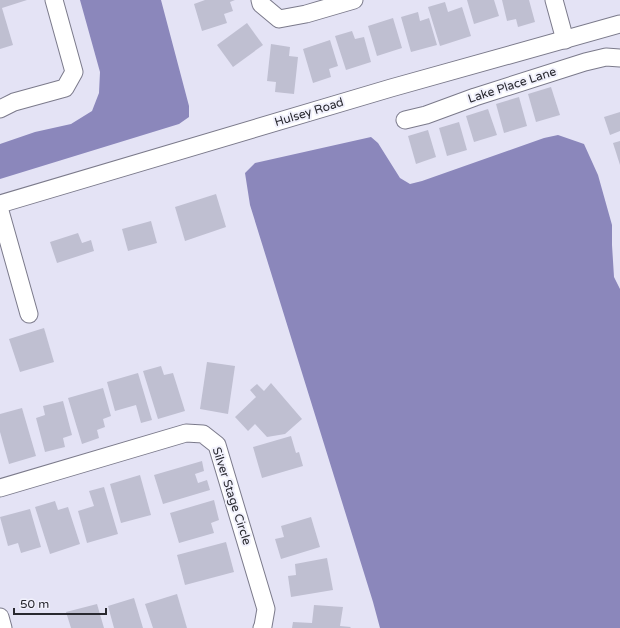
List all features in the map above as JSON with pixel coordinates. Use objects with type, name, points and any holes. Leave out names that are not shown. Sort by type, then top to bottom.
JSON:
[{"type":"street","points":[[0,109],[14,102],[65,88],[74,72],[54,0]]},
{"type":"street","points":[[260,0],[261,4],[279,19],[306,14],[354,0]]},
{"type":"street","points":[[554,0],[565,40]]},
{"type":"street","name":"Hulsey Road","points":[[0,204],[391,88],[620,24]]},
{"type":"street","name":"Lake Place Lane","points":[[406,120],[426,115],[475,97],[585,62],[606,57],[620,58]]},
{"type":"street","points":[[0,211],[30,314]]},
{"type":"street","name":"Silver Stage Circle","points":[[0,488],[186,434],[203,434],[217,445],[266,609],[262,628]]},
{"type":"street","points":[[0,617],[3,628]]},
{"type":"shaded area","points":[[80,0],[161,0],[189,106],[189,117],[179,124],[0,179],[0,144],[35,132],[71,124],[92,111],[99,93],[100,72]]},
{"type":"shaded area","points":[[558,135],[584,144],[598,175],[612,225],[614,277],[620,289],[620,628],[380,628],[250,205],[245,173],[255,163],[371,137],[378,143],[400,178],[410,184],[544,138]]},
{"type":"building","points":[[0,0],[27,0],[2,8],[13,45],[0,49]]},
{"type":"building","points":[[205,0],[235,0],[230,2],[233,11],[224,14],[227,23],[202,31],[194,4]]},
{"type":"building","points":[[467,0],[494,0],[499,16],[474,24]]},
{"type":"building","points":[[502,0],[529,0],[535,22],[518,27],[516,19],[507,21]]},
{"type":"building","points":[[445,2],[448,12],[462,7],[471,36],[440,46],[428,7]]},
{"type":"building","points":[[418,12],[420,21],[429,18],[437,45],[411,52],[401,17]]},
{"type":"building","points":[[393,18],[402,48],[377,56],[368,26]]},
{"type":"building","points":[[247,23],[263,45],[233,67],[217,45]]},
{"type":"building","points":[[352,31],[355,39],[364,37],[371,62],[346,70],[335,36]]},
{"type":"building","points":[[330,40],[338,66],[329,69],[331,77],[313,83],[303,49]]},
{"type":"building","points":[[271,44],[290,47],[289,56],[298,57],[294,94],[275,92],[276,82],[267,81]]},
{"type":"building","points":[[551,87],[560,115],[536,122],[528,94]]},
{"type":"building","points":[[519,97],[527,126],[504,133],[496,104]]},
{"type":"building","points":[[488,109],[497,135],[474,142],[466,116]]},
{"type":"building","points":[[620,112],[620,131],[610,135],[604,117]]},
{"type":"building","points":[[459,122],[467,150],[447,156],[439,128]]},
{"type":"building","points":[[428,130],[436,157],[416,164],[408,136]]},
{"type":"building","points":[[620,141],[620,165],[613,143]]},
{"type":"building","points":[[216,194],[226,227],[185,241],[175,207]]},
{"type":"building","points":[[151,221],[157,243],[128,251],[122,229]]},
{"type":"building","points":[[78,233],[82,243],[91,240],[94,251],[57,263],[50,242]]},
{"type":"building","points":[[44,328],[54,362],[20,372],[9,339]]},
{"type":"building","points":[[207,362],[235,366],[228,414],[200,409]]},
{"type":"building","points":[[161,366],[164,375],[173,373],[185,411],[158,419],[143,371]]},
{"type":"building","points":[[138,373],[152,420],[141,423],[136,405],[115,411],[107,382]]},
{"type":"building","points":[[271,383],[302,419],[285,434],[267,437],[255,424],[248,431],[235,417],[256,397],[250,390],[257,384],[264,391]]},
{"type":"building","points":[[103,388],[111,416],[103,419],[105,427],[97,430],[99,438],[82,444],[68,398]]},
{"type":"building","points":[[63,401],[72,435],[63,438],[65,447],[45,452],[36,418],[45,415],[43,406]]},
{"type":"building","points":[[22,408],[36,456],[9,464],[0,432],[0,414]]},
{"type":"building","points":[[291,436],[296,453],[299,452],[303,466],[262,478],[253,447]]},
{"type":"building","points":[[202,461],[204,471],[195,474],[198,483],[207,480],[210,490],[163,504],[154,475]]},
{"type":"building","points":[[140,475],[151,515],[121,523],[110,484]]},
{"type":"building","points":[[104,487],[118,534],[87,543],[78,511],[94,506],[89,491]]},
{"type":"building","points":[[214,500],[219,520],[211,523],[214,533],[179,543],[170,513]]},
{"type":"building","points":[[55,501],[58,510],[68,507],[80,544],[50,554],[35,507]]},
{"type":"building","points":[[30,509],[41,547],[21,553],[18,543],[8,546],[0,517]]},
{"type":"building","points":[[311,517],[320,547],[281,559],[275,539],[284,537],[281,526]]},
{"type":"building","points":[[226,542],[234,572],[185,585],[177,555]]},
{"type":"building","points":[[327,558],[333,590],[291,597],[288,576],[296,575],[295,564]]},
{"type":"building","points":[[177,594],[187,628],[153,628],[145,604]]},
{"type":"building","points":[[134,598],[143,628],[114,628],[108,606]]},
{"type":"building","points":[[97,604],[104,628],[71,628],[66,612]]},
{"type":"building","points":[[314,605],[343,607],[340,626],[351,627],[292,628],[293,622],[312,623]]}]
